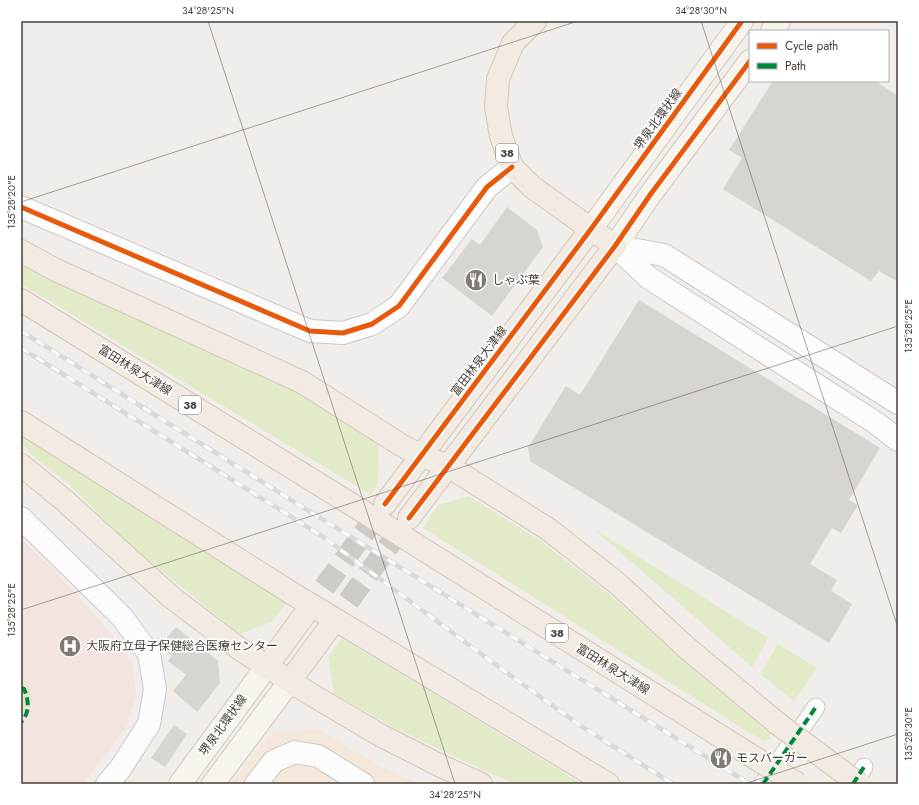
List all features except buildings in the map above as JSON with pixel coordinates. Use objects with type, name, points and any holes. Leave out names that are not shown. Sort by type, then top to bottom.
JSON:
[{"type":"main road","name":"38","points":[[535,21],[513,43],[498,79],[496,107],[501,136],[512,167],[532,187],[615,246]]},
{"type":"main road","name":"堺泉北環状線","points":[[590,229],[742,21]]},
{"type":"main road","points":[[773,30],[779,21]]},
{"type":"main road","points":[[409,518],[615,246],[650,195],[749,62]]},
{"type":"main road","name":"富田林泉大津線","points":[[385,504],[420,455],[590,229]]},
{"type":"main road","points":[[21,251],[56,270],[302,382],[402,445],[420,455],[448,466],[548,529],[618,584],[687,648],[777,723],[862,776]]},
{"type":"main road","name":"富田林泉大津線","points":[[21,300],[372,517],[798,784]]},
{"type":"main road","points":[[21,422],[293,594],[608,784]]},
{"type":"main road","points":[[21,465],[65,501],[171,597],[241,650],[380,736],[481,784]]},
{"type":"main road","points":[[267,666],[305,614]]},
{"type":"main road","points":[[213,784],[329,628]]},
{"type":"main road","name":"堺泉北環状線","points":[[180,784],[267,666]]},
{"type":"street","points":[[21,207],[310,331],[342,333],[372,324],[399,306],[487,187],[512,167]]},
{"type":"street","points":[[615,246],[664,255],[898,403]]},
{"type":"street","points":[[615,246],[649,278],[876,423],[898,440]]},
{"type":"street","points":[[21,518],[122,617],[149,654],[155,689],[149,724],[120,769],[107,784]]},
{"type":"street","points":[[763,784],[816,707]]},
{"type":"street","points":[[256,784],[274,761],[295,752],[318,756],[363,784]]},
{"type":"street","points":[[853,784],[862,776]]},
{"type":"shaded area","name":"大阪府立母子保健総合医療センター","points":[[21,539],[55,571],[108,630],[132,662],[136,694],[127,725],[83,784],[21,784]]},
{"type":"shaded area","points":[[318,729],[376,764],[420,784],[231,784],[271,732]]},
{"type":"green space","points":[[21,264],[67,288],[309,393],[379,441],[378,482],[371,495],[21,284]]},
{"type":"green space","points":[[21,431],[288,602],[272,621],[240,634],[132,547],[67,482],[36,459],[21,442]]},
{"type":"green space","points":[[469,496],[541,541],[610,595],[705,679],[771,731],[770,739],[763,741],[423,528],[438,505]]},
{"type":"green space","points":[[594,529],[768,638],[752,667]]},
{"type":"green space","points":[[342,638],[582,784],[516,784],[487,772],[393,727],[334,694],[328,657]]},
{"type":"green space","points":[[778,644],[817,668],[794,701],[760,674]]},
{"type":"green space","points":[[21,683],[29,687],[33,700],[21,716]]},
{"type":"tunnel","points":[[305,614],[385,504]]},
{"type":"tunnel","points":[[329,628],[409,518]]},
{"type":"railway","points":[[21,331],[750,784]]},
{"type":"railway","points":[[21,348],[322,536],[581,726],[673,784]]},
{"type":"marked path","points":[[21,688],[24,689],[28,702],[26,715],[21,722]]},
{"type":"marked path","points":[[763,784],[816,707]]},
{"type":"marked path","points":[[853,784],[864,767]]},
{"type":"cycle path","points":[[385,504],[591,229],[742,21]]},
{"type":"cycle path","points":[[409,518],[615,246],[650,195],[749,62]]},
{"type":"cycle path","points":[[21,207],[310,331],[343,333],[372,324],[399,306],[487,187],[512,167]]},
{"type":"place","name":"しゃぶ葉","points":[[476,280]]},
{"type":"place","name":"大阪府立母子保健総合医療センター","points":[[70,646]]},
{"type":"place","name":"モスバーガー","points":[[721,758]]}]
